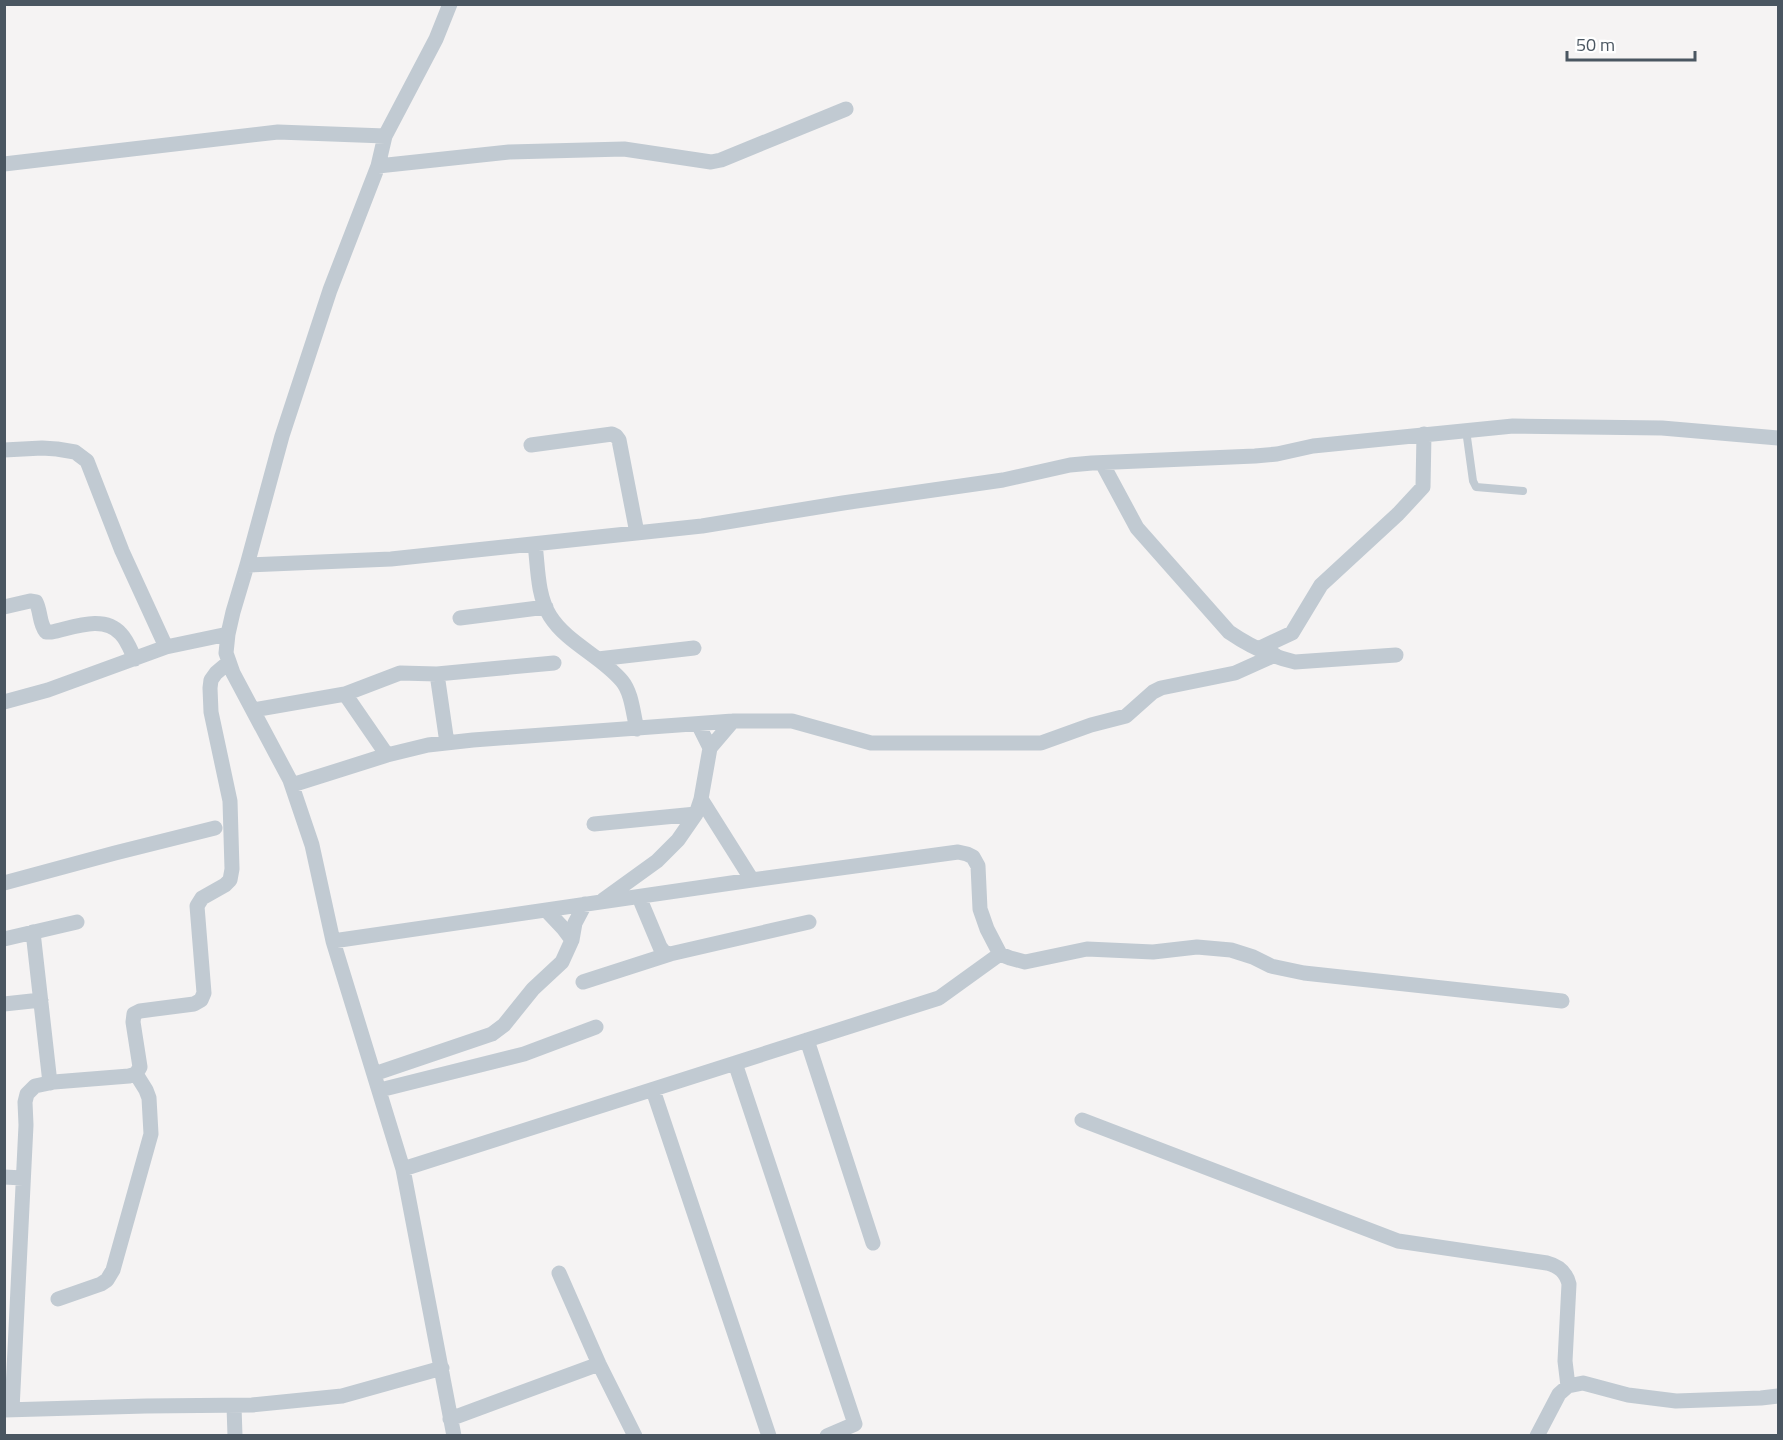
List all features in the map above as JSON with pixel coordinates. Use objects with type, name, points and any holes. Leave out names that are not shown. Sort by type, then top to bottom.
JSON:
[{"type":"street","points":[[450,4],[436,39],[385,136],[378,166],[330,290],[282,436],[228,634],[226,653],[292,785],[312,845],[333,941],[403,1169],[454,1436]]},
{"type":"street","points":[[378,166],[509,152],[624,149],[711,162],[846,109]]},
{"type":"street","points":[[4,164],[278,132],[385,136]]},
{"type":"street","points":[[248,565],[391,559],[702,526],[1002,480],[1070,465],[1277,454],[1313,446],[1513,426],[1662,428],[1779,438]]},
{"type":"street","points":[[1260,648],[1292,633],[1321,585],[1398,514],[1423,487],[1424,434]]},
{"type":"street","points":[[531,445],[616,435],[619,440],[637,533]]},
{"type":"street","points":[[4,450],[57,449],[75,452],[87,461],[122,550],[166,647]]},
{"type":"street","points":[[1102,462],[1137,528],[1229,632],[1275,655],[1295,662],[1396,655]]},
{"type":"street","points":[[536,544],[542,596],[550,616],[566,634],[623,682],[631,702],[637,729]]},
{"type":"street","points":[[4,607],[30,601],[36,603],[42,627],[46,632],[94,623],[110,626],[120,633],[135,659]]},
{"type":"street","points":[[460,618],[546,607]]},
{"type":"street","points":[[4,702],[48,690],[166,647],[228,634]]},
{"type":"street","points":[[598,659],[694,648]]},
{"type":"street","points":[[292,785],[428,745],[733,721],[792,721],[871,743],[1041,743],[1091,725],[1126,716],[1153,692],[1161,688],[1235,673],[1275,655]]},
{"type":"street","points":[[229,662],[216,672],[211,680],[210,688],[211,712],[230,801],[232,869],[230,880],[202,898],[197,906],[204,993],[201,1000],[194,1004],[140,1011],[134,1014],[133,1022],[140,1067],[136,1074],[50,1083],[35,1086],[27,1094],[8,1410],[234,1406],[342,1396],[442,1368]]},
{"type":"street","points":[[253,710],[345,694],[400,673],[437,674],[554,663]]},
{"type":"street","points":[[437,674],[447,743]]},
{"type":"street","points":[[345,694],[387,756]]},
{"type":"street","points":[[374,1074],[492,1034],[504,1025],[533,989],[562,962],[572,940],[575,923],[592,903],[657,861],[678,840],[696,814],[710,748],[733,721]]},
{"type":"street","points":[[698,724],[710,748]]},
{"type":"street","points":[[701,799],[752,880]]},
{"type":"street","points":[[594,824],[696,814]]},
{"type":"street","points":[[4,883],[215,828]]},
{"type":"street","points":[[333,941],[958,852],[973,857],[978,866],[980,909],[1000,954],[1025,962],[1087,949],[1153,952],[1197,947],[1231,950],[1271,966],[1304,973],[1562,1000]]},
{"type":"street","points":[[639,897],[660,947],[664,952],[670,954]]},
{"type":"street","points":[[546,910],[572,940]]},
{"type":"street","points":[[4,939],[77,922]]},
{"type":"street","points":[[583,982],[670,954],[809,922]]},
{"type":"street","points":[[33,932],[50,1083]]},
{"type":"street","points":[[403,1169],[939,998],[1000,954]]},
{"type":"street","points":[[4,1004],[41,1000]]},
{"type":"street","points":[[380,1090],[524,1054],[596,1027]]},
{"type":"street","points":[[807,1040],[873,1243]]},
{"type":"street","points":[[735,1063],[855,1424],[827,1436]]},
{"type":"street","points":[[58,1299],[101,1284],[107,1280],[113,1270],[151,1134],[149,1098],[136,1074]]},
{"type":"street","points":[[652,1090],[768,1436]]},
{"type":"street","points":[[1082,1120],[1398,1241],[1547,1263],[1559,1268],[1565,1274],[1569,1284],[1565,1361],[1569,1386]]},
{"type":"street","points":[[4,1177],[23,1178]]},
{"type":"street","points":[[559,1273],[599,1364],[635,1436]]},
{"type":"street","points":[[450,1419],[599,1364]]},
{"type":"street","points":[[1537,1436],[1559,1394],[1569,1386],[1583,1383],[1628,1395],[1676,1401],[1779,1396]]},
{"type":"street","points":[[234,1406],[235,1436]]},
{"type":"lane","points":[[1466,430],[1473,481],[1476,487],[1523,491]]}]
